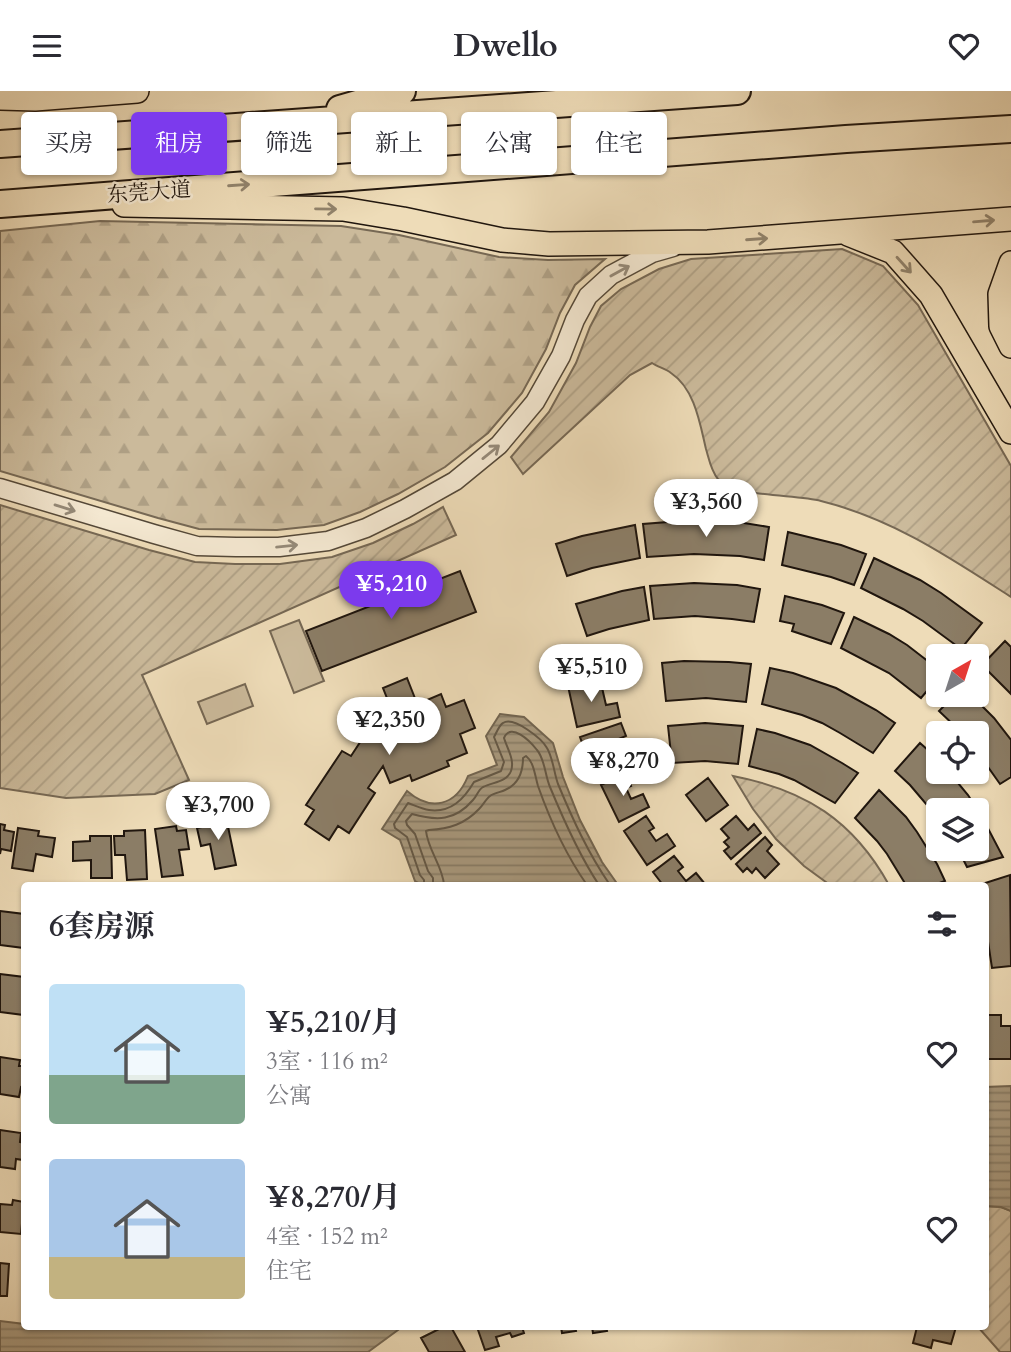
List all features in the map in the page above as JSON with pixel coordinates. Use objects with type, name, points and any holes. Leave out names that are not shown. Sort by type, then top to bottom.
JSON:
[{"type":"highway","points":[[330,112],[402,91]]},
{"type":"highway","points":[[337,120],[737,91]]},
{"type":"highway","points":[[0,144],[241,127]]},
{"type":"highway","name":"东莞大道","points":[[6,203],[846,139],[1011,129]]},
{"type":"main road","points":[[0,98],[35,99],[138,91]]},
{"type":"main road","points":[[6,203],[343,209],[502,240],[549,244],[689,242],[1011,219]]},
{"type":"main road","points":[[845,232],[893,252],[931,295],[1011,432]]},
{"type":"main road","points":[[1011,263],[1000,294],[1001,326],[1011,346]]},
{"type":"street","points":[[9,91],[35,99]]},
{"type":"street","points":[[0,488],[197,545],[279,547],[328,541],[366,528],[455,481],[499,445],[536,402],[561,356],[588,296],[611,275],[652,253],[689,242]]},
{"type":"green space","points":[[100,221],[341,226],[399,235],[499,257],[605,259],[575,285],[560,313],[546,349],[522,393],[488,433],[445,467],[398,494],[324,525],[277,530],[199,529],[0,471],[0,231]]},
{"type":"green space","points":[[842,249],[883,266],[918,305],[1011,466],[1011,597],[920,541],[872,518],[821,501],[752,492],[727,485],[718,479],[712,469],[699,418],[686,388],[671,373],[652,363],[630,375],[523,474],[511,457],[549,412],[576,363],[601,306],[621,289],[659,269],[691,259]]},
{"type":"green space","points":[[0,505],[195,562],[280,564],[332,557],[373,543],[443,507],[456,535],[142,675],[189,780],[155,794],[66,798],[0,788]]},
{"type":"green space","points":[[299,620],[324,681],[294,693],[270,631]]},
{"type":"green space","points":[[245,684],[253,706],[207,724],[198,702]]},
{"type":"green space","points":[[733,776],[783,790],[824,811],[860,843],[887,882],[826,882],[804,866],[776,839]]},
{"type":"green space","points":[[989,1206],[1011,1211],[1011,1352],[1000,1352],[981,1330],[989,1330]]},
{"type":"water","points":[[500,714],[524,717],[553,743],[580,820],[616,882],[415,881],[400,840],[382,829],[407,791],[425,802],[442,803],[457,794],[468,776],[497,765],[486,736]]},
{"type":"water","points":[[1011,1086],[1011,1211],[989,1206],[989,1087]]},
{"type":"water","points":[[0,1321],[21,1324],[21,1330],[398,1330],[368,1352],[0,1352]]},
{"type":"building","points":[[694,520],[769,527],[764,560],[694,554],[647,557],[643,524]]},
{"type":"building","points":[[635,525],[640,558],[567,576],[556,544]]},
{"type":"building","points":[[788,532],[866,554],[854,585],[782,565]]},
{"type":"building","points":[[874,558],[920,580],[982,623],[965,644],[954,644],[923,621],[861,588]]},
{"type":"building","points":[[460,571],[476,612],[322,671],[306,631]]},
{"type":"building","points":[[694,583],[760,589],[754,622],[695,616],[654,619],[650,586]]},
{"type":"building","points":[[644,587],[649,620],[587,636],[576,604]]},
{"type":"building","points":[[785,596],[844,613],[831,644],[792,631],[794,624],[780,621]]},
{"type":"building","points":[[854,617],[889,634],[926,660],[926,692],[921,698],[889,673],[841,648]]},
{"type":"building","points":[[1005,641],[1011,647],[1011,694],[989,672],[989,658]]},
{"type":"building","points":[[684,661],[751,664],[746,702],[706,698],[666,701],[662,663]]},
{"type":"building","points":[[770,668],[836,688],[895,723],[873,753],[822,723],[762,704]]},
{"type":"building","points":[[407,678],[422,716],[432,712],[427,700],[441,694],[446,707],[464,700],[475,728],[460,734],[467,753],[447,761],[449,766],[412,781],[410,775],[390,783],[383,766],[368,788],[375,793],[349,833],[338,826],[329,840],[305,824],[314,810],[306,805],[342,751],[351,756],[370,727],[369,722],[383,717],[388,729],[398,726],[383,688]]},
{"type":"building","points":[[600,679],[606,705],[617,703],[620,717],[577,727],[568,686]]},
{"type":"building","points":[[943,707],[983,707],[1011,740],[1011,777],[1000,784],[989,768],[989,721],[949,721],[939,711]]},
{"type":"building","points":[[621,723],[626,736],[616,740],[625,765],[594,776],[580,737]]},
{"type":"building","points":[[705,723],[743,726],[738,764],[705,761],[672,763],[668,726]]},
{"type":"building","points":[[757,729],[810,745],[858,773],[835,803],[794,780],[749,766]]},
{"type":"building","points":[[920,743],[926,748],[926,784],[959,784],[970,798],[926,798],[926,804],[895,771]]},
{"type":"building","points":[[625,773],[631,786],[626,788],[631,799],[643,794],[649,807],[619,822],[601,785]]},
{"type":"building","points":[[708,778],[728,805],[706,821],[686,795]]},
{"type":"building","points":[[879,790],[917,832],[926,846],[926,861],[935,861],[945,881],[904,882],[877,841],[855,818]]},
{"type":"building","points":[[646,816],[654,828],[649,831],[656,841],[667,834],[675,846],[647,865],[624,831]]},
{"type":"building","points":[[736,816],[748,830],[754,824],[761,833],[731,859],[724,851],[729,847],[724,842],[729,838],[721,829]]},
{"type":"building","points":[[226,817],[236,865],[215,869],[210,844],[201,846],[197,828],[207,826],[206,821]]},
{"type":"building","points":[[0,824],[5,825],[4,830],[14,832],[11,851],[1,849],[0,854]]},
{"type":"building","points":[[176,826],[177,831],[186,830],[189,849],[179,850],[183,875],[162,877],[155,829]]},
{"type":"building","points":[[18,828],[39,831],[38,836],[55,838],[52,857],[36,854],[33,871],[12,868]]},
{"type":"building","points":[[145,830],[147,879],[127,880],[125,855],[115,855],[114,836],[124,836],[124,831]]},
{"type":"building","points":[[989,830],[1003,857],[989,861]]},
{"type":"building","points":[[90,836],[111,836],[112,878],[91,878],[91,860],[73,861],[73,842],[90,841]]},
{"type":"building","points":[[765,837],[772,845],[767,851],[779,864],[765,878],[756,868],[752,873],[747,868],[743,872],[736,864]]},
{"type":"building","points":[[674,856],[683,867],[678,871],[686,881],[696,873],[703,882],[661,882],[653,872]]},
{"type":"building","points":[[964,861],[989,861],[967,867]]},
{"type":"building","points":[[1010,875],[1011,966],[992,968],[989,948],[988,882]]},
{"type":"building","points":[[0,911],[21,914],[21,948],[0,945]]},
{"type":"building","points":[[0,974],[21,977],[21,1015],[0,1012]]},
{"type":"building","points":[[989,1015],[1001,1015],[1001,1026],[1011,1026],[1011,1059],[989,1059]]},
{"type":"building","points":[[0,1057],[20,1060],[19,1097],[0,1094]]},
{"type":"building","points":[[0,1130],[21,1133],[21,1160],[16,1159],[15,1169],[0,1167]]},
{"type":"building","points":[[13,1200],[21,1201],[21,1234],[0,1232],[0,1204],[12,1205]]},
{"type":"building","points":[[0,1263],[9,1264],[7,1296],[0,1296]]},
{"type":"building","points":[[437,1330],[453,1330],[465,1352],[429,1352],[421,1338]]},
{"type":"building","points":[[478,1330],[523,1330],[524,1333],[512,1337],[510,1333],[496,1337],[499,1346],[485,1350]]},
{"type":"building","points":[[916,1330],[955,1330],[951,1344],[933,1340],[931,1348],[913,1343]]}]
